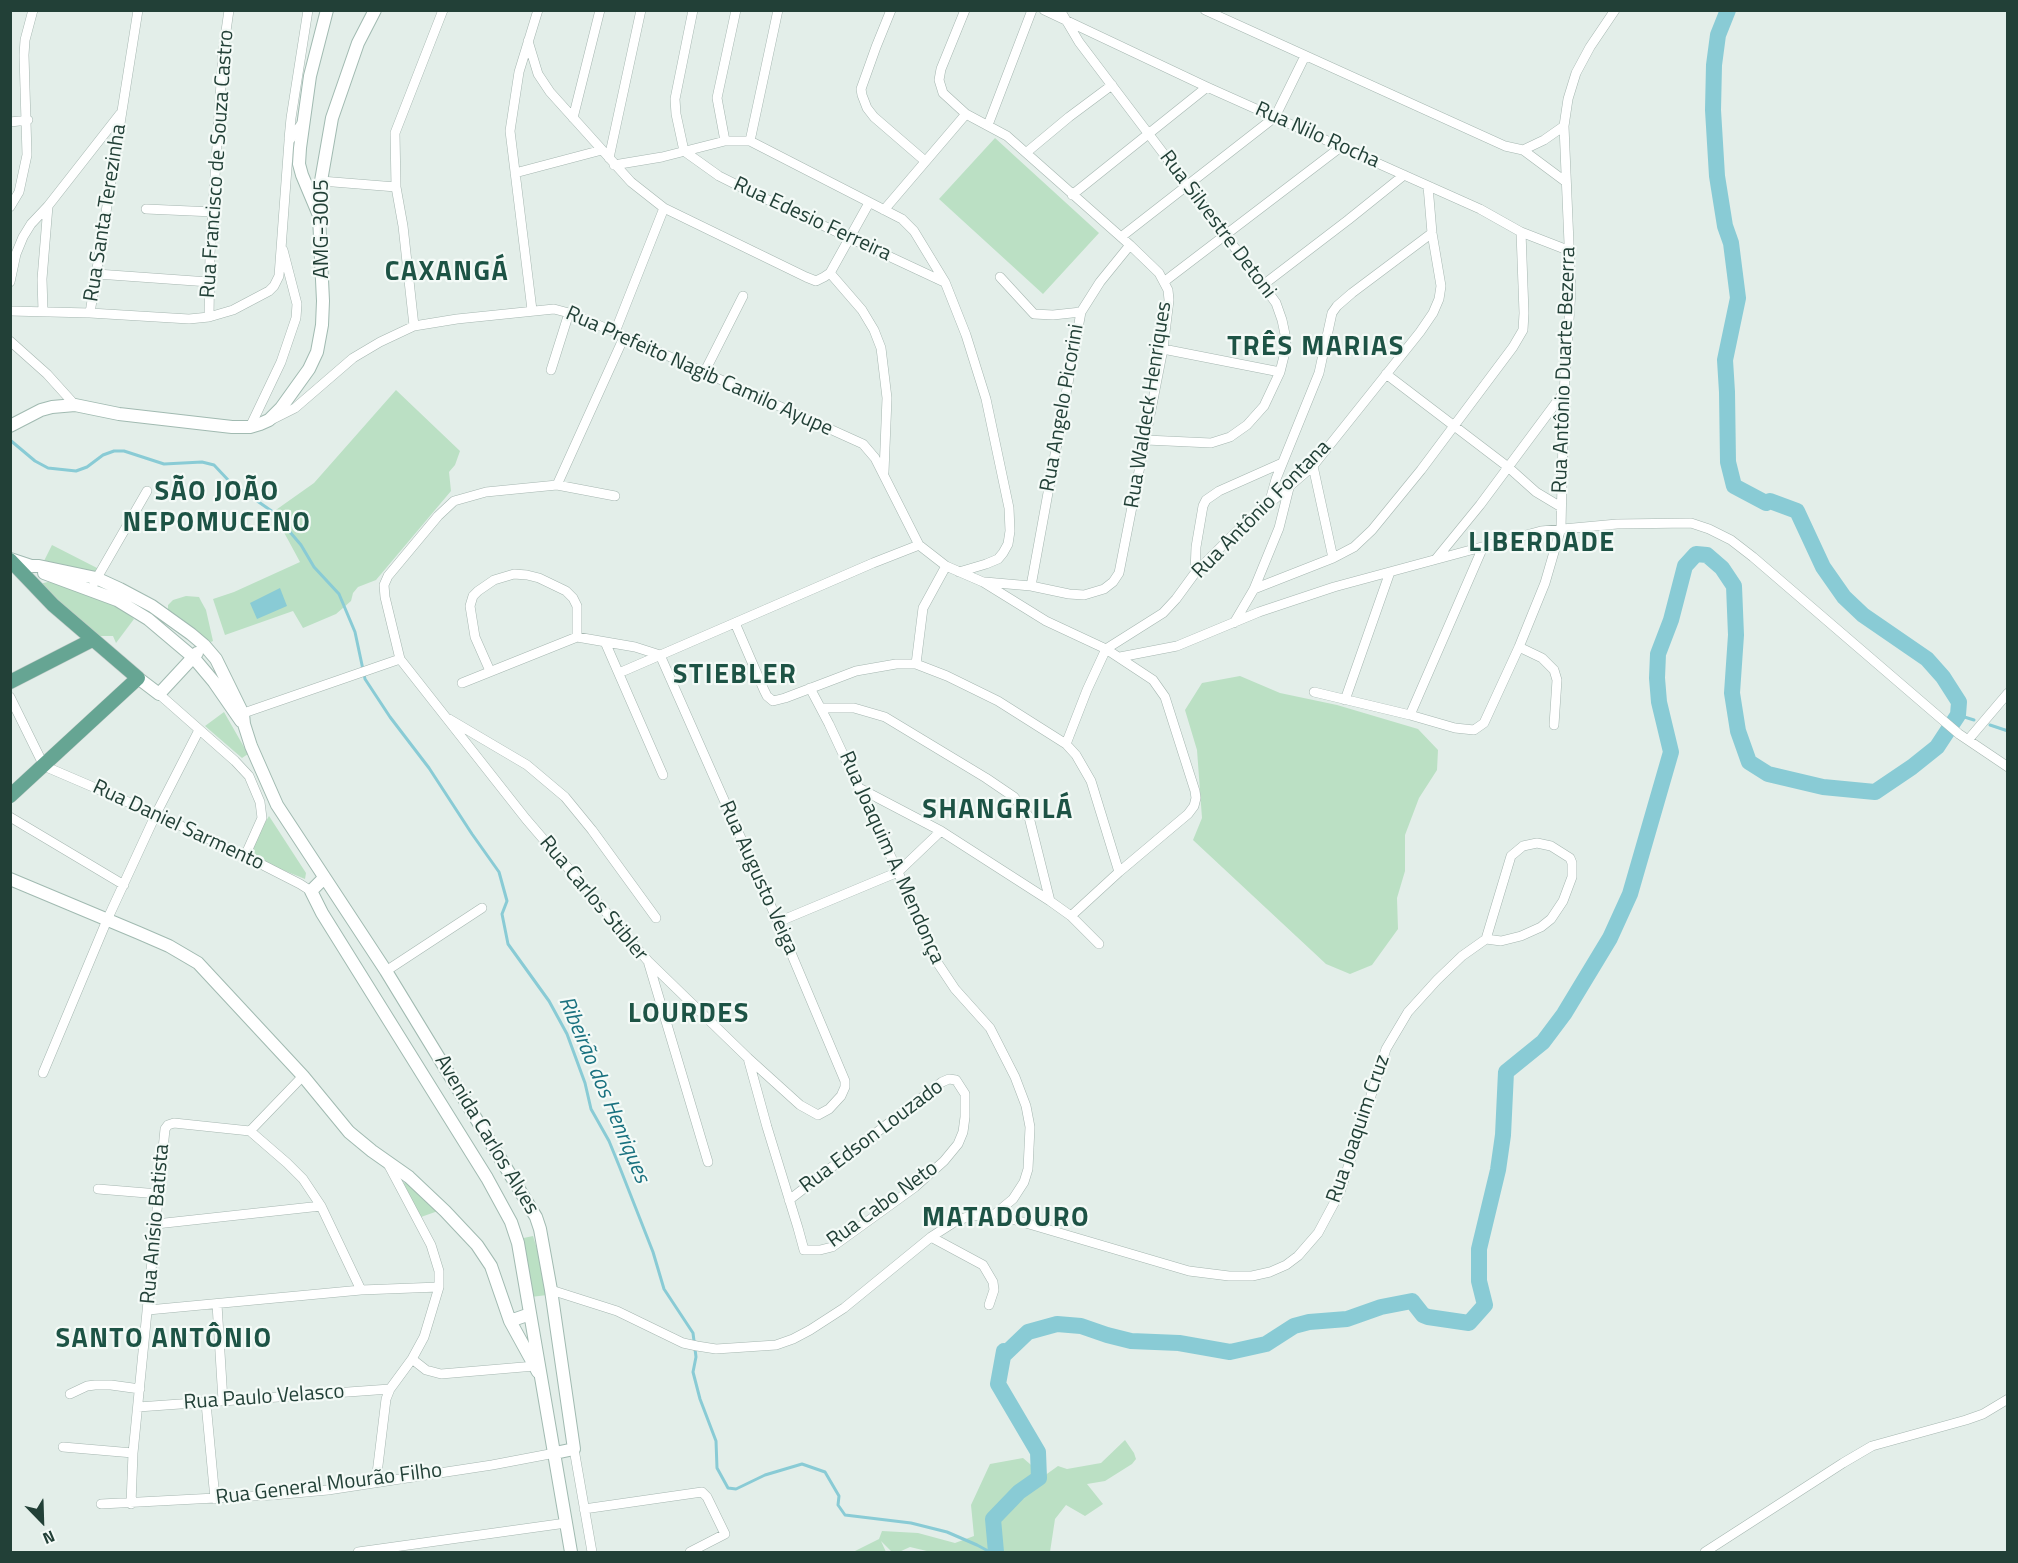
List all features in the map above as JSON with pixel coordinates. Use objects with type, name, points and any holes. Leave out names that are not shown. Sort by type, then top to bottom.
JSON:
[{"type":"main road","points":[[319,216],[307,191],[299,164],[310,76],[327,10]]},
{"type":"main road","name":"AMG-3005","points":[[250,427],[269,420],[296,390],[316,352],[322,325],[323,301],[319,216],[321,181],[335,107],[358,43],[375,10]]},
{"type":"main road","points":[[10,426],[41,410],[75,405],[119,414],[250,427]]},
{"type":"main road","points":[[10,560],[96,578],[152,606],[204,645],[216,659],[226,677],[241,718]]},
{"type":"main road","points":[[10,560],[52,605],[159,694],[204,645]]},
{"type":"main road","points":[[96,578],[117,600],[135,610],[194,657],[241,718]]},
{"type":"main road","points":[[10,682],[92,640]]},
{"type":"main road","points":[[10,796],[138,678]]},
{"type":"main road","name":"Avenida Carlos Alves","points":[[241,718],[278,805],[386,971],[536,1217],[551,1290],[574,1449]]},
{"type":"main road","points":[[324,878],[311,891],[322,913],[502,1205],[518,1243],[571,1552]]},
{"type":"main road","points":[[10,879],[169,946],[198,963],[303,1076],[349,1132],[429,1196],[485,1255],[510,1321],[542,1379]]},
{"type":"main road","points":[[510,1321],[532,1320]]},
{"type":"main road","points":[[555,1453],[574,1449]]},
{"type":"street","points":[[10,207],[19,192],[27,155],[28,120],[24,55],[25,40],[33,10]]},
{"type":"street","name":"Rua Santa Terezinha","points":[[90,313],[138,10]]},
{"type":"street","name":"Rua Francisco de Souza Castro","points":[[209,317],[209,282],[223,52],[229,10]]},
{"type":"street","points":[[10,311],[189,319],[209,317],[233,310],[254,300],[274,286],[279,276],[291,118],[308,10]]},
{"type":"street","points":[[414,326],[403,226],[396,187],[395,133],[443,10]]},
{"type":"street","points":[[532,310],[510,132],[519,72],[538,10]]},
{"type":"street","points":[[573,118],[600,10]]},
{"type":"street","points":[[611,162],[640,10]]},
{"type":"street","points":[[684,151],[675,99],[693,10]]},
{"type":"street","points":[[725,141],[717,98],[736,10]]},
{"type":"street","points":[[750,141],[778,10]]},
{"type":"street","points":[[891,10],[861,90],[862,95],[873,117],[925,161]]},
{"type":"street","name":"Rua Waldeck Henriques","points":[[965,10],[939,80],[943,93],[966,114],[1007,136],[1130,245],[1165,281],[1169,300],[1163,349],[1122,564],[1113,582],[1095,593],[1084,595],[1031,586],[983,582]]},
{"type":"street","points":[[988,124],[1032,10]]},
{"type":"street","name":"Rua Nilo Rocha","points":[[1044,10],[1207,87],[1480,209],[1521,232],[1570,251]]},
{"type":"street","name":"Rua Silvestre Detoni","points":[[1060,10],[1112,85],[1276,303],[1286,339],[1280,372],[1264,406],[1247,426],[1230,437],[1211,443],[1146,440]]},
{"type":"street","points":[[1205,10],[1492,141],[1523,150],[1566,182]]},
{"type":"street","name":"Rua Antônio Duarte Bezerra","points":[[1410,715],[1471,731],[1482,726],[1519,647],[1545,583],[1561,528],[1564,392],[1571,291],[1564,126],[1568,99],[1576,74],[1590,47],[1616,10]]},
{"type":"street","points":[[528,41],[538,74],[550,92],[631,182],[664,208],[806,278],[816,281],[830,273],[869,203]]},
{"type":"street","points":[[1121,237],[1275,117],[1305,56]]},
{"type":"street","points":[[1027,153],[1069,117],[1112,85]]},
{"type":"street","points":[[1072,195],[1207,87]]},
{"type":"street","points":[[10,282],[16,254],[31,224],[48,206],[121,112]]},
{"type":"street","points":[[884,210],[966,114]]},
{"type":"street","points":[[10,122],[28,120]]},
{"type":"street","points":[[289,141],[304,120]]},
{"type":"street","points":[[1523,150],[1544,140],[1564,126]]},
{"type":"street","points":[[611,162],[662,157],[725,141],[750,141],[902,219],[914,231],[945,282],[966,335],[986,399],[1009,508],[1008,544],[998,559],[959,572]]},
{"type":"street","points":[[1165,281],[1342,146]]},
{"type":"street","points":[[515,173],[602,150]]},
{"type":"street","name":"Rua Edesio Ferreira","points":[[684,151],[719,176],[945,282]]},
{"type":"street","points":[[1263,285],[1404,175]]},
{"type":"street","points":[[321,181],[396,187]]},
{"type":"street","name":"Rua Antônio Fontana","points":[[1106,649],[1163,613],[1195,573],[1235,533],[1313,466],[1420,332],[1433,313],[1441,286],[1432,233],[1428,186]]},
{"type":"street","points":[[43,311],[42,279],[48,206]]},
{"type":"street","points":[[557,485],[619,334],[664,208]]},
{"type":"street","points":[[146,209],[214,212]]},
{"type":"street","points":[[1254,589],[1333,558],[1354,547],[1372,530],[1454,426],[1513,347],[1522,330],[1524,304],[1521,232]]},
{"type":"street","points":[[1269,504],[1282,463],[1319,373],[1332,314],[1337,306],[1352,293],[1432,233]]},
{"type":"street","points":[[250,427],[281,362],[296,318],[297,304],[281,245]]},
{"type":"street","name":"Rua Angelo Picorini","points":[[1031,586],[1081,312],[1100,282],[1130,245]]},
{"type":"street","points":[[830,273],[862,310],[874,330],[880,348],[887,398],[884,475]]},
{"type":"street","points":[[97,274],[209,282]]},
{"type":"street","points":[[1000,277],[1034,314],[1053,315],[1081,312]]},
{"type":"street","points":[[705,371],[743,296]]},
{"type":"street","name":"Rua Prefeito Nagib Camilo Ayupe","points":[[269,420],[295,408],[353,358],[414,326],[554,309],[569,313],[705,371],[863,444],[876,458],[920,545],[946,566],[983,582]]},
{"type":"street","points":[[551,370],[569,313]]},
{"type":"street","points":[[10,341],[47,374],[75,405]]},
{"type":"street","points":[[1163,349],[1280,372]]},
{"type":"street","points":[[1386,374],[1508,467],[1536,492],[1561,507]]},
{"type":"street","points":[[1436,560],[1564,392]]},
{"type":"street","points":[[1195,573],[1198,537],[1206,500],[1219,491],[1282,463]]},
{"type":"street","points":[[1313,466],[1333,558]]},
{"type":"street","points":[[241,718],[400,659],[384,585],[388,576],[438,516],[454,501],[486,492],[557,485],[615,496]]},
{"type":"street","points":[[1234,623],[1254,589],[1279,528],[1289,488]]},
{"type":"street","points":[[96,578],[147,491]]},
{"type":"street","points":[[1120,657],[1177,646],[1258,612],[1334,586],[1541,531],[1654,522],[1691,523],[1731,540],[1959,734],[2007,767]]},
{"type":"street","points":[[619,673],[873,563],[920,545]]},
{"type":"street","points":[[1314,692],[1410,715],[1483,547]]},
{"type":"street","points":[[916,664],[923,608],[946,566]]},
{"type":"street","points":[[1345,700],[1390,572]]},
{"type":"street","points":[[490,671],[475,637],[470,606],[473,596],[494,580],[514,574],[527,575],[566,591],[577,606],[577,637]]},
{"type":"street","points":[[983,582],[1046,621],[1120,657],[1153,680],[1165,697],[1197,798],[1188,814],[1071,916]]},
{"type":"street","points":[[735,623],[770,700],[777,701],[856,671],[877,666],[916,664],[948,676],[998,701],[1066,744],[1076,755],[1091,780],[1119,872]]},
{"type":"street","points":[[462,683],[577,637],[635,647],[660,655]]},
{"type":"street","points":[[605,642],[663,775]]},
{"type":"street","points":[[1519,647],[1542,658],[1554,670],[1557,680],[1554,725]]},
{"type":"street","points":[[1066,744],[1106,649]]},
{"type":"street","name":"Rua Augusto Veiga","points":[[660,655],[778,922],[845,1081],[844,1091],[836,1102],[823,1113],[813,1113],[748,1058]]},
{"type":"street","name":"Rua Carlos Stibler","points":[[400,659],[526,819],[648,961],[708,1162]]},
{"type":"street","name":"Rua Joaquim A. Mendonça","points":[[810,688],[898,872],[933,956],[950,984],[990,1028],[1015,1077],[1026,1106],[1030,1127],[1028,1169],[1024,1182],[1013,1199],[995,1214]]},
{"type":"street","points":[[1968,740],[2007,693]]},
{"type":"street","points":[[159,694],[243,769],[263,812],[261,824],[245,856]]},
{"type":"street","points":[[10,697],[44,766]]},
{"type":"street","points":[[821,708],[854,708],[885,717],[1014,797],[1029,817],[1050,900]]},
{"type":"street","points":[[444,716],[527,765],[565,797],[656,918]]},
{"type":"street","points":[[43,1073],[107,920],[156,814],[200,730]]},
{"type":"street","name":"Rua Daniel Sarmento","points":[[44,766],[156,814],[245,856],[311,891]]},
{"type":"street","points":[[859,788],[940,831],[1050,900],[1071,916],[1099,944]]},
{"type":"street","points":[[10,817],[124,885]]},
{"type":"street","points":[[778,922],[898,872],[940,831]]},
{"type":"street","points":[[1537,843],[1551,846],[1570,858],[1572,877],[1563,901],[1551,919],[1541,927],[1521,936],[1501,941],[1486,939],[1506,868],[1517,849],[1527,844],[1537,843]]},
{"type":"street","points":[[386,971],[482,908]]},
{"type":"street","name":"Rua Joaquim Cruz","points":[[551,1290],[617,1311],[683,1343],[727,1348],[776,1345],[793,1339],[844,1308],[931,1237],[956,1221],[970,1216],[995,1214],[1189,1271],[1228,1276],[1252,1276],[1270,1272],[1286,1265],[1298,1256],[1318,1233],[1340,1192],[1386,1049],[1403,1021],[1437,980],[1462,956],[1486,939]]},
{"type":"street","points":[[648,961],[748,1058],[789,1200]]},
{"type":"street","points":[[303,1076],[250,1131],[303,1179],[321,1206],[362,1290]]},
{"type":"street","name":"Rua Edson Louzado","points":[[789,1200],[942,1082],[948,1079],[956,1080]]},
{"type":"street","name":"Rua Cabo Neto","points":[[789,1200],[804,1250],[820,1250],[832,1247],[839,1242],[915,1187],[951,1154],[963,1132],[965,1117],[965,1094],[956,1080]]},
{"type":"street","name":"Rua Anísio Batista","points":[[131,1504],[133,1453],[165,1129],[174,1123],[250,1131]]},
{"type":"street","points":[[376,1482],[386,1399],[390,1389],[412,1359],[424,1337],[440,1287],[439,1272],[431,1245],[387,1162]]},
{"type":"street","points":[[98,1189],[159,1194]]},
{"type":"street","points":[[156,1224],[321,1206]]},
{"type":"street","points":[[931,1237],[983,1265],[993,1282],[994,1290],[989,1305]]},
{"type":"street","points":[[148,1310],[362,1290],[440,1287]]},
{"type":"street","points":[[217,1304],[223,1401]]},
{"type":"street","points":[[412,1359],[426,1370],[441,1374],[535,1366]]},
{"type":"street","points":[[70,1394],[87,1386],[96,1385],[140,1389]]},
{"type":"street","name":"Rua Paulo Velasco","points":[[138,1407],[390,1389]]},
{"type":"street","points":[[1705,1552],[1872,1446],[1966,1420],[1983,1414],[2007,1399]]},
{"type":"street","points":[[206,1403],[215,1499]]},
{"type":"street","points":[[63,1447],[133,1453]]},
{"type":"street","points":[[574,1449],[592,1552]]},
{"type":"street","name":"Rua General Mourão Filho","points":[[101,1504],[299,1493],[492,1465],[555,1453]]},
{"type":"street","points":[[584,1509],[698,1491],[705,1493],[725,1534],[690,1552]]},
{"type":"street","points":[[358,1552],[566,1523]]},
{"type":"green space","points":[[995,138],[1099,233],[1043,294],[939,199]]},
{"type":"green space","points":[[396,390],[460,451],[455,465],[449,472],[451,491],[376,580],[358,587],[351,601],[336,614],[303,628],[293,611],[225,635],[213,599],[300,562],[273,512],[314,483]]},
{"type":"green space","points":[[52,545],[99,569],[92,576],[42,565]]},
{"type":"green space","points":[[48,582],[73,585],[108,598],[134,619],[116,643],[113,636],[97,636],[84,627],[39,584]]},
{"type":"green space","points":[[186,596],[199,597],[206,610],[213,641],[211,642],[168,616],[168,605],[173,600]]},
{"type":"green space","points":[[1240,676],[1280,693],[1337,705],[1418,729],[1438,750],[1437,770],[1419,798],[1405,835],[1405,871],[1397,898],[1398,929],[1372,965],[1350,974],[1326,964],[1193,840],[1202,818],[1197,750],[1185,710],[1202,683]]},
{"type":"green space","points":[[224,712],[248,754],[242,758],[205,726]]},
{"type":"green space","points":[[269,816],[306,873],[305,879],[246,855]]},
{"type":"green space","points":[[402,1182],[413,1185],[438,1211],[421,1217]]},
{"type":"green space","points":[[533,1236],[543,1268],[547,1295],[531,1297],[519,1239]]},
{"type":"green space","points":[[1125,1440],[1136,1459],[1105,1481],[1087,1484],[1103,1504],[1085,1516],[1066,1505],[1055,1519],[1050,1552],[931,1552],[910,1547],[899,1552],[892,1552],[881,1541],[886,1552],[853,1552],[879,1539],[882,1531],[918,1533],[955,1543],[974,1536],[971,1505],[990,1464],[1023,1458],[1044,1476],[1058,1466],[1067,1469],[1101,1463]]},
{"type":"water","points":[[280,588],[287,606],[257,619],[250,603]]},
{"type":"waterway","points":[[996,1552],[993,1519],[1019,1492],[1039,1478],[1038,1452],[998,1384],[1004,1351],[1005,1354],[1028,1332],[1057,1324],[1081,1326],[1131,1341],[1179,1343],[1230,1352],[1266,1344],[1294,1326],[1309,1322],[1347,1319],[1381,1307],[1412,1301],[1423,1315],[1428,1317],[1469,1323],[1485,1305],[1479,1281],[1479,1249],[1498,1170],[1503,1135],[1506,1072],[1543,1042],[1564,1014],[1610,938],[1630,894],[1671,752],[1659,702],[1658,654],[1671,620],[1685,566],[1696,554],[1707,555],[1722,568],[1734,586],[1736,635],[1732,693],[1738,731],[1749,762],[1768,774],[1823,787],[1875,792],[1937,747],[1958,715],[1959,702],[1943,677],[1927,659],[1863,615],[1844,597],[1823,567],[1797,511],[1770,501],[1766,503],[1734,486],[1728,462],[1725,360],[1738,298],[1731,243],[1725,226],[1717,176],[1713,110],[1714,65],[1718,35],[1728,10]]},
{"type":"waterway","name":"Ribeirão dos Henriques","points":[[10,440],[35,461],[48,468],[76,471],[114,451],[124,451],[164,464],[202,462],[214,465],[230,482],[273,512],[301,545],[314,567],[339,594],[355,632],[365,679],[390,717],[429,768],[499,872],[507,901],[502,914],[508,944],[549,1001],[567,1034],[585,1083],[591,1109],[609,1141],[620,1168],[653,1252],[664,1289],[693,1333],[696,1357],[693,1372],[700,1399],[716,1441],[717,1468],[728,1488],[736,1489],[765,1475],[802,1464],[825,1472],[839,1496],[838,1505],[845,1515],[911,1523],[947,1532],[990,1552]]},
{"type":"waterway","points":[[1958,715],[1974,720]]},
{"type":"waterway","points":[[1990,725],[2008,731]]},
{"type":"district","name":"CAXANGÁ","points":[[447,273]]},
{"type":"district","name":"TRÊS MARIAS","points":[[1316,348]]},
{"type":"district","name":"SÃO JOÃO NEPOMUCENO","points":[[217,508]]},
{"type":"district","name":"LIBERDADE","points":[[1542,544]]},
{"type":"district","name":"STIEBLER","points":[[735,676]]},
{"type":"district","name":"SHANGRILÁ","points":[[998,811]]},
{"type":"district","name":"LOURDES","points":[[689,1015]]},
{"type":"district","name":"MATADOURO","points":[[1006,1219]]},
{"type":"district","name":"SANTO ANTÔNIO","points":[[164,1340]]}]
